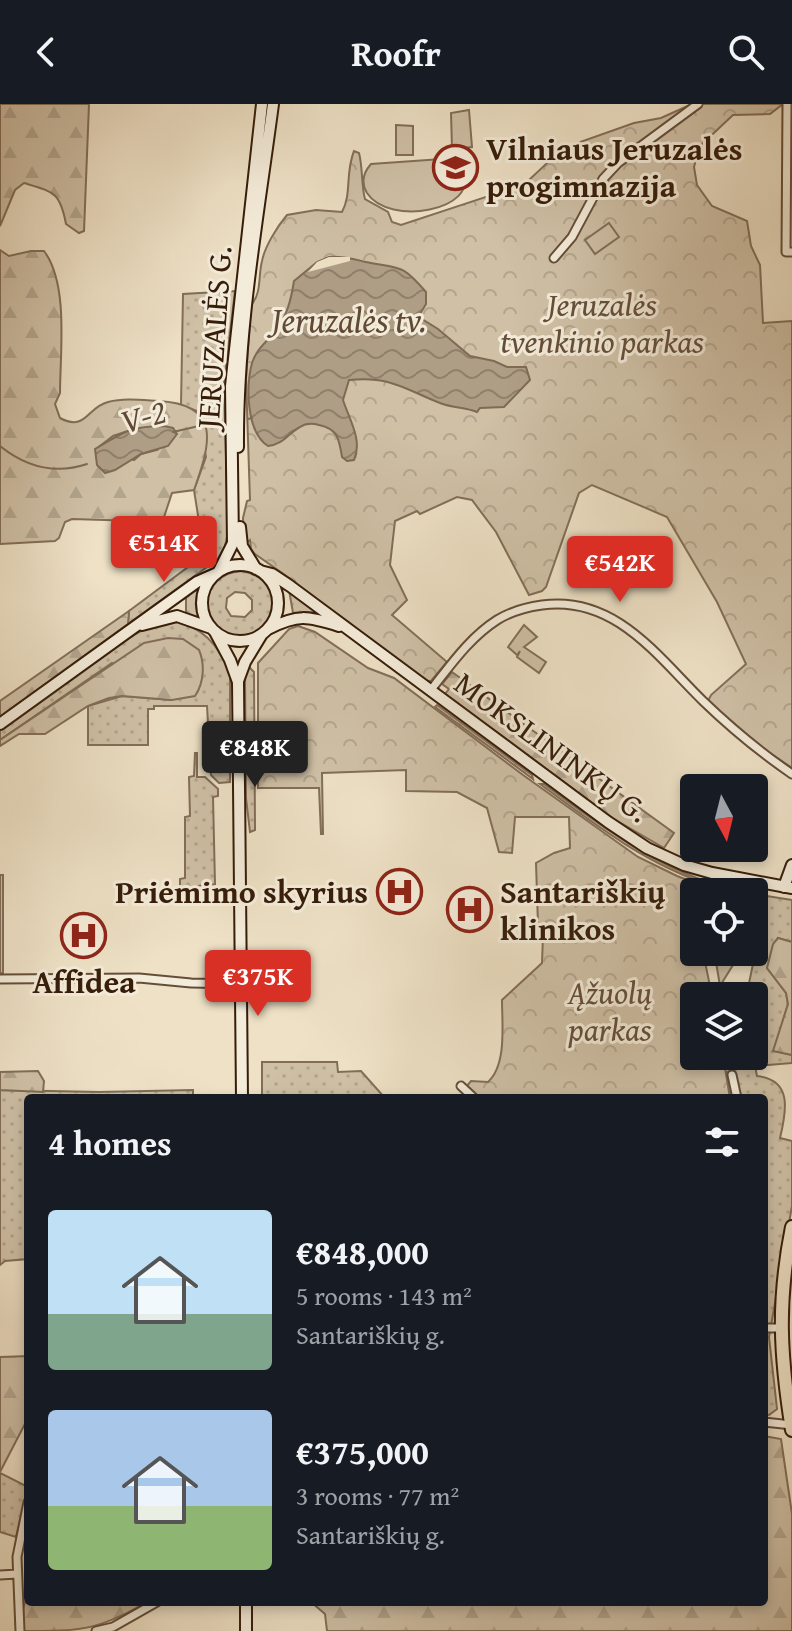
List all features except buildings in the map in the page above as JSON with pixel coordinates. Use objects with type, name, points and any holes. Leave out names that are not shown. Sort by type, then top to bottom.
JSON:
[{"type":"highway","points":[[792,1227],[780,1328],[783,1379],[792,1427]]},
{"type":"main road","name":"JERUZALĖS G.","points":[[217,573],[233,543],[231,386],[234,340],[262,104]]},
{"type":"main road","name":"JERUZALĖS G.","points":[[258,570],[242,546],[240,535],[238,386],[273,104]]},
{"type":"main road","points":[[0,724],[197,582],[234,566],[258,570],[272,583],[277,599],[275,615],[245,662],[238,682]]},
{"type":"main road","name":"MOKSLININKŲ G.","points":[[258,570],[278,577],[608,822],[660,855],[712,873],[788,888]]},
{"type":"main road","points":[[217,573],[202,596],[203,613],[230,660],[238,682],[242,1094]]},
{"type":"main road","points":[[133,629],[177,616],[239,641],[264,632]]},
{"type":"main road","name":"MOKSLININKŲ G.","points":[[264,632],[301,616],[343,627]]},
{"type":"main road","points":[[788,888],[792,865]]},
{"type":"main road","points":[[246,1606],[246,1631]]},
{"type":"street","points":[[554,258],[572,237],[603,179],[618,163],[698,104]]},
{"type":"street","points":[[787,104],[789,252]]},
{"type":"street","points":[[430,691],[475,638],[504,616],[538,605],[564,603],[579,606],[603,613],[632,631],[743,738],[792,774]]},
{"type":"street","points":[[0,979],[139,978],[240,984]]},
{"type":"street","points":[[732,1075],[736,1094]]},
{"type":"street","points":[[461,1086],[470,1094]]},
{"type":"street","points":[[768,1328],[780,1328]]},
{"type":"street","points":[[768,1423],[792,1427]]},
{"type":"street","points":[[20,1631],[18,1542],[24,1518]]},
{"type":"street","points":[[0,1575],[17,1574]]},
{"type":"street","points":[[96,1631],[115,1629],[151,1606]]},
{"type":"green space","points":[[0,104],[89,104],[84,231],[79,233],[66,224],[61,205],[54,195],[24,183],[15,190],[0,226]]},
{"type":"green space","name":"Jeruzalės tvenkinio parkas","points":[[692,104],[783,104],[770,114],[733,115],[700,146],[694,167],[697,185],[712,206],[747,221],[751,246],[760,265],[763,323],[792,321],[792,768],[761,747],[708,701],[746,664],[717,602],[667,517],[592,485],[579,493],[546,587],[529,595],[496,532],[472,500],[457,497],[420,514],[417,511],[395,521],[390,565],[407,600],[392,615],[447,662],[431,681],[295,585],[255,554],[250,540],[246,543],[244,539],[243,518],[247,501],[250,500],[246,379],[251,305],[258,290],[266,249],[287,215],[316,210],[342,212],[354,151],[359,153],[365,199],[388,212],[392,222],[401,225],[516,187],[528,181],[563,148],[634,123],[661,118]]},
{"type":"green space","points":[[469,110],[472,147],[454,149],[451,113]]},
{"type":"green space","points":[[396,125],[413,126],[413,155],[396,155]]},
{"type":"green space","points":[[442,159],[459,167],[465,185],[458,196],[446,204],[430,210],[394,209],[378,203],[365,189],[364,178],[371,164]]},
{"type":"green space","points":[[609,223],[619,237],[595,254],[585,240]]},
{"type":"green space","points":[[0,250],[9,256],[44,251],[52,265],[60,300],[60,393],[55,404],[60,418],[76,422],[101,405],[120,400],[179,404],[193,410],[202,419],[207,443],[194,490],[172,493],[159,532],[149,549],[143,549],[137,521],[72,519],[65,522],[55,541],[0,544]],"holes":[[[137,428],[157,450],[141,454],[134,460],[100,446],[113,436]]]},
{"type":"green space","points":[[235,291],[224,383],[228,532],[225,546],[218,559],[128,624],[129,611],[192,564],[203,547],[194,490],[206,457],[197,411],[181,405],[183,294]]},
{"type":"green space","points":[[242,571],[257,576],[267,586],[271,597],[272,610],[268,621],[260,631],[249,637],[221,633],[208,614],[210,591],[217,581],[228,574]],"holes":[[[235,592],[245,593],[252,600],[252,610],[245,617],[231,616],[226,608],[227,598]]]},
{"type":"green space","points":[[203,584],[197,600],[200,618],[186,613],[186,595]]},
{"type":"green space","points":[[289,590],[323,615],[293,613]]},
{"type":"green space","points":[[129,611],[128,624],[0,717],[0,701]]},
{"type":"green space","points":[[175,621],[202,633],[221,655],[230,673],[230,782],[219,783],[211,775],[207,706],[154,706],[154,709],[148,709],[148,745],[88,745],[88,706],[122,696],[172,700],[112,663],[0,740],[0,727],[124,640],[145,629]]},
{"type":"green space","points":[[524,625],[537,637],[524,647],[546,662],[539,673],[517,657],[520,651],[517,655],[508,647]]},
{"type":"green space","name":"Ąžuolų parkas","points":[[298,626],[315,632],[368,668],[394,678],[638,857],[682,878],[680,966],[706,966],[709,982],[680,982],[680,1070],[725,1070],[729,1094],[474,1094],[466,1087],[471,1081],[488,1082],[494,1075],[501,1055],[502,1000],[542,963],[543,935],[538,925],[536,863],[570,848],[569,817],[515,817],[512,853],[499,852],[487,808],[457,792],[406,791],[406,770],[322,773],[321,834],[319,788],[258,788],[258,663],[289,629]]},
{"type":"green space","points":[[168,638],[183,639],[199,650],[203,673],[195,696],[172,700],[122,696],[109,698],[88,706],[45,734],[19,734],[0,746],[0,740],[144,643]]},
{"type":"green space","points":[[248,666],[254,672],[255,830],[250,832],[246,798],[245,675]]},
{"type":"green space","points":[[452,672],[674,833],[664,848],[614,819],[445,694],[449,689],[442,684]]},
{"type":"green space","points":[[437,705],[532,775],[533,779],[435,707]]},
{"type":"green space","points":[[195,753],[197,777],[205,777],[218,789],[218,796],[213,797],[215,884],[180,888],[180,879],[185,878],[185,817],[190,816],[189,777],[194,776]]},
{"type":"green space","points":[[540,784],[639,850],[698,878],[664,866],[601,828]]},
{"type":"green space","points":[[0,875],[3,875],[3,973],[0,973]]},
{"type":"green space","points":[[768,896],[792,900],[792,942],[778,938],[768,965]]},
{"type":"green space","points":[[778,938],[792,942],[792,1055],[773,1051],[788,1004],[786,993],[767,968],[773,944]]},
{"type":"green space","points":[[717,966],[732,966],[722,982],[719,982]]},
{"type":"green space","points":[[753,966],[768,966],[786,993],[788,1004],[774,1051],[792,1055],[792,1063],[768,1065],[768,982],[749,982]]},
{"type":"green space","points":[[262,1062],[337,1062],[338,1072],[361,1071],[381,1094],[262,1094]]},
{"type":"green space","points":[[756,1070],[757,1076],[776,1083],[782,1090],[785,1107],[780,1138],[792,1141],[792,1206],[769,1337],[777,1409],[769,1415],[768,1094],[729,1094],[726,1072]]},
{"type":"green space","points":[[38,1071],[44,1081],[43,1092],[0,1090],[0,1072]]},
{"type":"green space","points":[[0,1090],[193,1090],[193,1094],[24,1094],[24,1259],[5,1261],[0,1265]]},
{"type":"green space","points":[[24,1356],[24,1426],[0,1472],[0,1357]]},
{"type":"green space","points":[[768,1437],[781,1439],[792,1514],[792,1631],[327,1631],[325,1614],[316,1606],[768,1606]]},
{"type":"green space","points":[[0,1473],[24,1485],[24,1504],[16,1537],[0,1532]]},
{"type":"green space","points":[[24,1605],[139,1606],[101,1624],[60,1631],[24,1631]]},
{"type":"water","name":"Jeruzalės tv.","points":[[329,257],[394,267],[405,272],[426,292],[426,304],[420,314],[422,319],[470,356],[507,367],[526,367],[530,380],[504,407],[480,408],[477,412],[445,405],[387,382],[349,380],[343,400],[356,437],[354,460],[347,461],[342,457],[334,432],[314,424],[302,426],[282,441],[268,446],[255,430],[252,420],[249,384],[252,363],[282,321],[294,281],[317,262]]},
{"type":"water","points":[[173,428],[177,434],[168,446],[141,454],[105,473],[97,465],[95,449],[112,439],[134,429]]},
{"type":"pier","points":[[329,257],[350,257],[350,261],[308,272],[317,262]]},
{"type":"waterway","name":"V-2","points":[[248,419],[252,418]]},
{"type":"waterway","name":"V-2","points":[[173,432],[203,425]]},
{"type":"waterway","name":"V-2","points":[[0,446],[20,459],[41,467],[63,469],[87,464]]},
{"type":"place","name":"Vilniaus Jeruzalės progimnazija","points":[[455,167]]},
{"type":"place","name":"Priėmimo skyrius","points":[[399,892]]},
{"type":"place","name":"Santariškių klinikos","points":[[469,910]]},
{"type":"place","name":"Affidea","points":[[84,935]]}]
